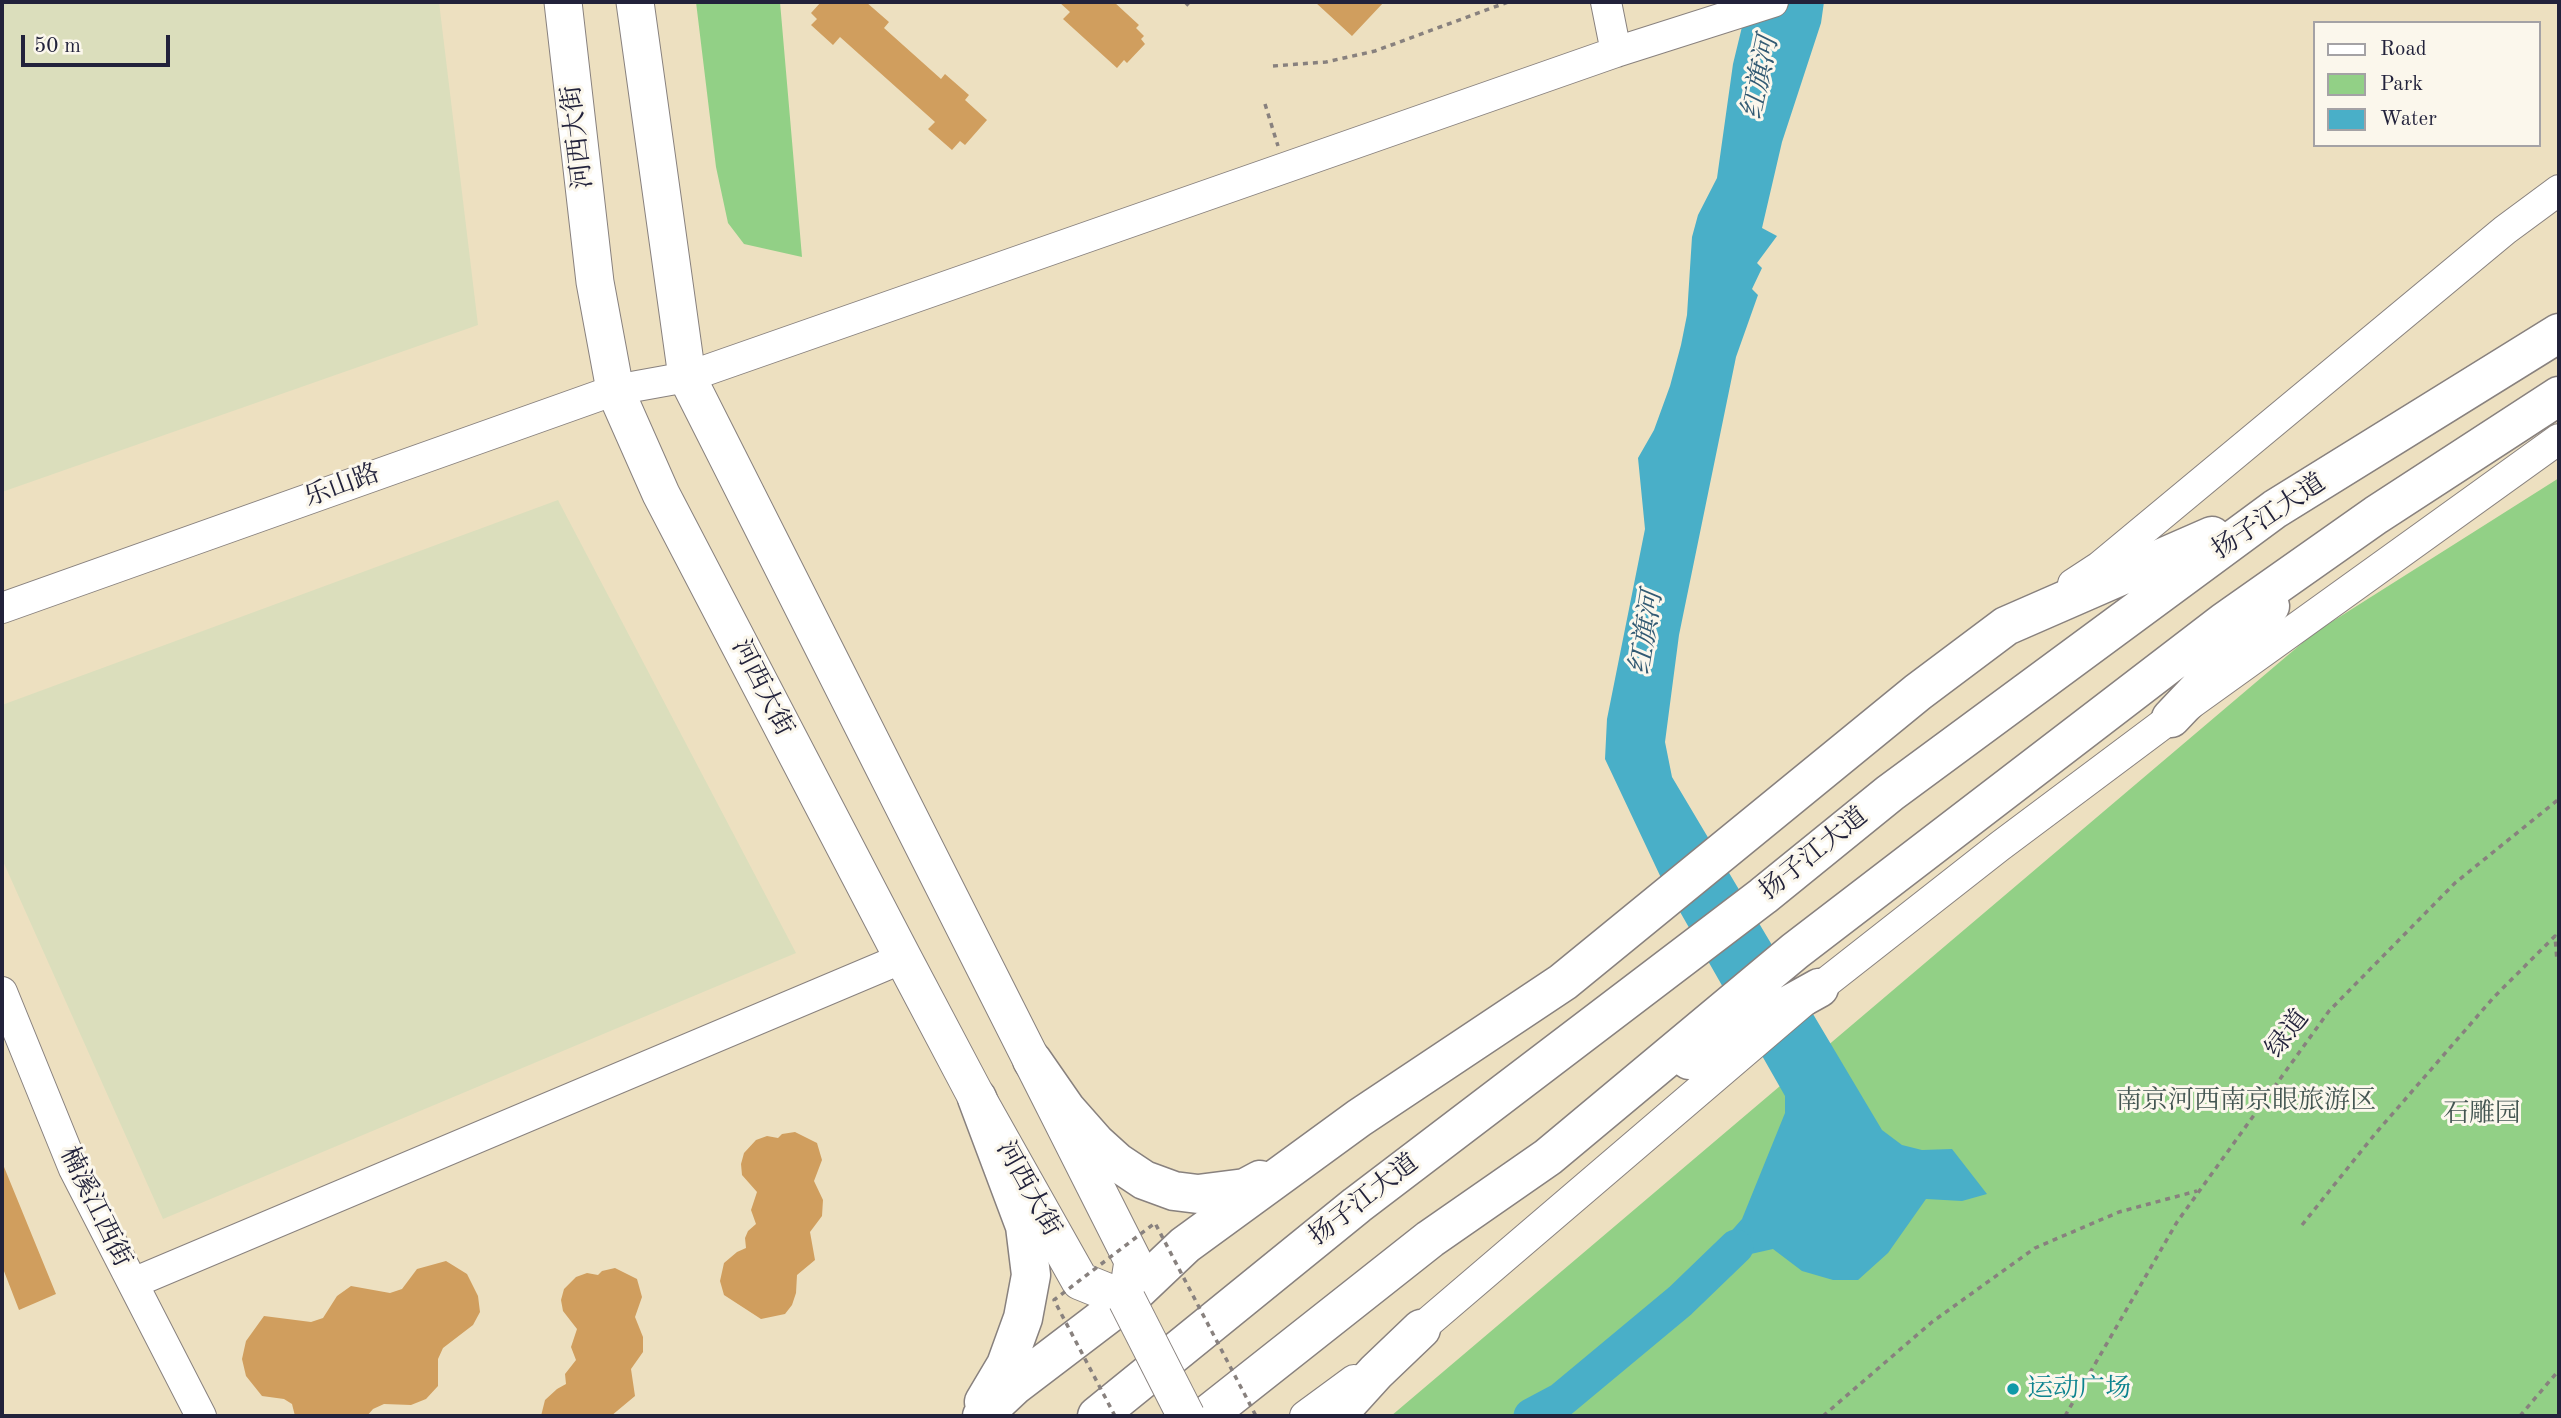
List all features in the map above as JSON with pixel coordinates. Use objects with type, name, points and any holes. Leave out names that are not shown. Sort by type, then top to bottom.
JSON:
[{"type":"highway","name":"扬子江大道","points":[[1097,1416],[1357,1205],[1763,896],[1890,793],[2275,509],[2559,333]]},
{"type":"highway","points":[[1731,1035],[1796,951],[2224,622],[2376,515],[2559,396]]},
{"type":"highway","points":[[982,1416],[1014,1386],[1127,1300],[1185,1245],[1359,1118],[1563,982],[1918,692],[2006,626],[2275,509]]},
{"type":"highway","points":[[2171,718],[2225,661],[2300,570]]},
{"type":"highway","points":[[1206,1416],[1430,1239],[1548,1157],[1616,1099],[1819,988]]},
{"type":"highway","points":[[1032,1060],[1066,1109],[1096,1143],[1117,1162],[1144,1180],[1174,1191],[1198,1195],[1245,1188],[1308,1155]]},
{"type":"highway","points":[[974,1416],[1006,1366],[1023,1318],[1031,1275],[1025,1226],[977,1098]]},
{"type":"highway","points":[[1336,1416],[1376,1371],[1421,1329]]},
{"type":"main road","name":"河西大街","points":[[563,2],[595,282],[615,390],[662,494],[977,1098],[1080,1281],[1127,1300]]},
{"type":"main road","points":[[635,2],[687,377],[1133,1261],[1127,1300],[1186,1416]]},
{"type":"street","points":[[1606,2],[1616,52]]},
{"type":"street","name":"乐山路","points":[[2,608],[473,438],[615,390],[687,377],[1616,52],[1773,2]]},
{"type":"street","points":[[2006,626],[2099,567],[2505,230],[2559,190]]},
{"type":"street","points":[[1819,988],[2009,838],[2559,439]]},
{"type":"street","points":[[133,1283],[903,958]]},
{"type":"street","name":"楠溪江西街","points":[[2,992],[74,1169],[201,1416]]},
{"type":"street","points":[[1305,1416],[1421,1329],[1731,1035]]},
{"type":"path","points":[[1185,2],[1190,7]]},
{"type":"path","points":[[1273,66],[1326,62],[1375,51],[1508,2]]},
{"type":"path","points":[[1265,104],[1284,168]]},
{"type":"path","name":"绿道","points":[[2065,1416],[2177,1222],[2329,1011],[2455,883],[2559,799]]},
{"type":"path","points":[[2302,1225],[2375,1134],[2486,1006],[2555,936],[2558,961]]},
{"type":"path","points":[[1823,1416],[1932,1322],[2035,1248],[2119,1212],[2200,1190]]},
{"type":"path","points":[[2520,1416],[2559,1370]]},
{"type":"shaded area","points":[[2,2],[439,2],[478,325],[2,492]]},
{"type":"shaded area","points":[[558,500],[796,953],[163,1219],[2,859],[2,705]]},
{"type":"green space","points":[[696,2],[780,2],[802,257],[744,244],[728,223],[716,167]]},
{"type":"green space","name":"南京河西南京眼旅游区","points":[[2559,478],[2559,1416],[1391,1416],[2314,633]]},
{"type":"water","name":"红旗河","points":[[1748,2],[1824,2],[1821,23],[1782,142],[1762,228],[1777,236],[1757,263],[1762,268],[1752,289],[1758,295],[1736,357],[1679,635],[1665,742],[1672,777],[1882,1130],[1902,1145],[1922,1150],[1952,1149],[1987,1194],[1962,1201],[1926,1199],[1888,1253],[1858,1280],[1833,1280],[1802,1271],[1773,1249],[1742,1256],[1706,1288],[1697,1270],[1742,1219],[1785,1113],[1785,1096],[1663,882],[1605,759],[1607,719],[1645,529],[1638,458],[1654,430],[1681,345],[1687,315],[1692,237],[1698,215],[1717,178],[1733,64]]},
{"type":"building","points":[[821,2],[866,2],[889,22],[884,28],[941,79],[945,74],[969,95],[965,100],[987,120],[965,145],[960,141],[952,150],[928,129],[935,122],[840,37],[833,45],[811,25],[817,19],[811,13]]},
{"type":"building","points":[[1059,2],[1114,2],[1139,25],[1136,28],[1144,36],[1141,39],[1145,44],[1127,63],[1124,60],[1117,68],[1063,19],[1070,12]]},
{"type":"building","points":[[1315,2],[1384,2],[1352,36]]},
{"type":"building","points":[[795,1132],[817,1143],[822,1160],[814,1181],[823,1200],[822,1216],[810,1232],[815,1260],[797,1275],[796,1293],[785,1314],[761,1319],[724,1295],[720,1281],[724,1263],[746,1248],[745,1238],[756,1224],[751,1210],[757,1192],[742,1175],[741,1164],[744,1153],[756,1140],[767,1136],[778,1138],[782,1134]]},
{"type":"building","points":[[2,1162],[56,1294],[19,1310],[2,1266]]},
{"type":"building","points":[[446,1261],[467,1274],[478,1296],[480,1312],[473,1325],[443,1348],[438,1359],[438,1386],[426,1399],[411,1405],[384,1404],[373,1409],[367,1416],[295,1416],[292,1404],[284,1399],[262,1396],[246,1376],[242,1359],[246,1341],[264,1316],[311,1322],[323,1318],[337,1296],[351,1286],[390,1293],[402,1289],[417,1269]]},
{"type":"building","points":[[615,1268],[637,1279],[642,1297],[635,1317],[643,1337],[643,1352],[631,1369],[635,1396],[611,1416],[541,1416],[545,1400],[566,1384],[565,1374],[576,1360],[571,1347],[577,1329],[563,1311],[561,1300],[564,1289],[576,1277],[587,1273],[598,1275],[602,1271]]},
{"type":"waterway","points":[[1531,1416],[1561,1400],[1680,1301],[1736,1247]]},
{"type":"place","name":"运动广场","points":[[2013,1389]]},
{"type":"park label","name":"石雕园","points":[[2482,1114]]}]
